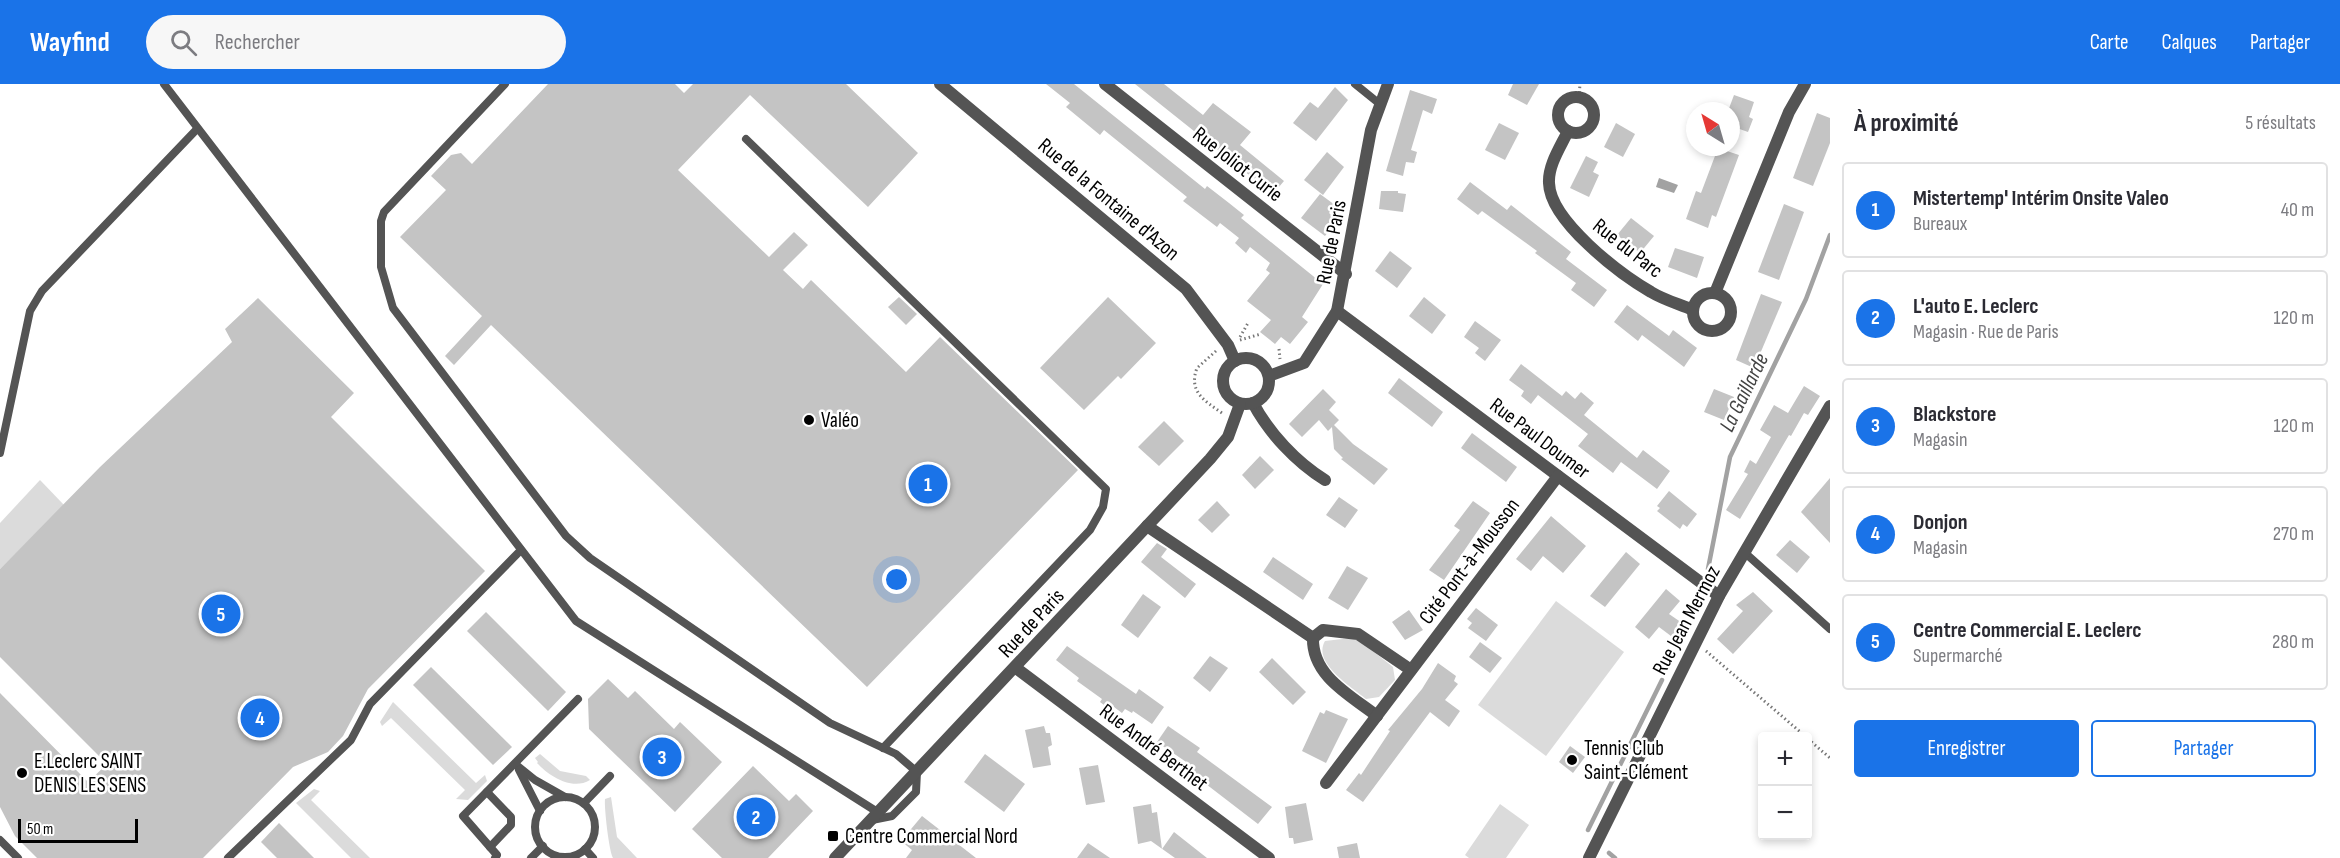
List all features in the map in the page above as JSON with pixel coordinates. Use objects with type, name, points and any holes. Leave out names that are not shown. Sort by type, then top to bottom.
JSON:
[{"type":"street","name":"Rue de la Fontaine d'Azon","points":[[940,84],[1186,289],[1228,345],[1235,361]]},
{"type":"street","name":"Rue Joliot Curie","points":[[1105,84],[1346,274]]},
{"type":"street","name":"Rue de Paris","points":[[1269,376],[1304,363],[1337,311],[1346,274],[1371,130],[1388,84]]},
{"type":"street","points":[[1693,310],[1698,299],[1715,293],[1789,111],[1804,84]]},
{"type":"street","points":[[1580,90],[1593,108],[1593,120],[1586,130],[1568,131],[1560,123],[1558,111],[1563,101],[1580,90]]},
{"type":"street","name":"Rue du Parc","points":[[1568,131],[1549,175],[1551,195],[1557,207],[1597,252],[1651,292],[1693,310],[1701,327],[1712,331],[1724,327],[1731,316],[1730,304],[1715,293]]},
{"type":"street","name":"Rue Paul Doumer","points":[[1337,311],[1719,596]]},
{"type":"street","points":[[1256,360],[1269,376],[1268,390],[1259,401],[1246,404],[1233,401],[1224,388],[1224,372],[1235,361],[1256,360]]},
{"type":"street","points":[[1246,404],[1265,426],[1314,473],[1325,480]]},
{"type":"street","name":"Rue de Paris","points":[[835,858],[1148,526],[1228,437],[1246,404]]},
{"type":"street","name":"Rue Jean Mermoz","points":[[1589,858],[1719,596],[1830,406]]},
{"type":"street","name":"Cité Pont-à-Mousson","points":[[1326,783],[1558,476]]},
{"type":"street","points":[[1148,526],[1312,638]]},
{"type":"street","points":[[1312,638],[1323,630],[1358,634],[1411,670]]},
{"type":"street","points":[[1312,638],[1312,652],[1327,678],[1377,716]]},
{"type":"street","name":"Rue André Berthet","points":[[1016,668],[1269,858]]},
{"type":"lane","points":[[164,84],[576,621],[875,816]]},
{"type":"lane","points":[[505,84],[384,212],[381,221],[381,267],[385,288],[393,308],[543,509],[590,558],[830,723],[896,754],[918,772]]},
{"type":"lane","points":[[1355,84],[1381,105]]},
{"type":"lane","points":[[0,453],[30,310],[42,291],[197,129]]},
{"type":"lane","points":[[746,139],[1106,489],[1103,507],[1090,530],[883,748]]},
{"type":"lane","points":[[228,858],[346,746],[361,725],[370,704],[521,550]]},
{"type":"lane","points":[[1744,552],[1830,629]]},
{"type":"lane","points":[[495,858],[497,855],[463,816],[578,699]]},
{"type":"lane","points":[[515,764],[534,780],[565,797],[584,803],[594,818],[594,835],[585,849],[569,856],[555,856],[543,846],[536,829],[540,812],[555,799],[565,797]]},
{"type":"lane","points":[[515,764],[528,785],[540,812]]},
{"type":"lane","points":[[584,803],[610,776]]},
{"type":"lane","points":[[487,792],[511,817],[511,825],[490,848]]},
{"type":"lane","points":[[0,840],[18,858]]},
{"type":"lane","points":[[531,858],[543,846]]},
{"type":"lane","points":[[585,849],[593,858]]},
{"type":"path","points":[[1248,323],[1238,341],[1261,334]]},
{"type":"path","points":[[1279,349],[1281,361]]},
{"type":"path","points":[[1216,351],[1197,368],[1195,389],[1199,398],[1222,413]]},
{"type":"path","points":[[1695,642],[1799,732]]},
{"type":"path","points":[[1812,743],[1830,758]]},
{"type":"shaded area","points":[[1659,178],[1678,185],[1674,193],[1656,187]]},
{"type":"shaded area","points":[[40,480],[64,505],[0,569],[0,523]]},
{"type":"shaded area","points":[[1556,601],[1624,652],[1546,756],[1478,705]]},
{"type":"shaded area","points":[[1351,638],[1359,640],[1393,667],[1395,680],[1379,697],[1366,699],[1335,674],[1324,658],[1322,649],[1325,641]]},
{"type":"shaded area","points":[[393,702],[476,783],[485,775],[487,781],[468,800],[456,799],[465,790],[391,718],[382,726],[380,722]]},
{"type":"shaded area","points":[[540,754],[560,771],[586,776],[590,780],[576,784],[554,777],[537,763],[535,758]]},
{"type":"shaded area","points":[[314,789],[320,791],[311,800],[370,858],[351,858],[296,803]]},
{"type":"shaded area","points":[[611,797],[617,837],[637,858],[613,858],[611,854],[605,799]]},
{"type":"shaded area","points":[[1500,804],[1529,825],[1506,858],[1469,858],[1465,855]]},
{"type":"building","name":"Valéo","points":[[548,84],[675,84],[684,93],[693,84],[846,84],[918,153],[868,207],[750,95],[678,170],[769,257],[794,232],[808,245],[783,270],[803,289],[811,280],[906,372],[940,337],[1078,470],[867,687],[491,325],[454,365],[445,356],[482,316],[400,237],[446,190],[431,176],[451,155],[461,153],[472,164]]},
{"type":"building","points":[[1046,84],[1074,84],[1205,189],[1207,186],[1244,215],[1241,218],[1323,284],[1302,317],[1308,322],[1290,344],[1281,337],[1275,344],[1260,332],[1271,320],[1247,301],[1270,273],[1266,270],[1270,263],[1250,247],[1246,253],[1235,243],[1239,238],[1220,223],[1217,227],[1183,201],[1187,197],[1104,130],[1100,135],[1066,107],[1070,103]]},
{"type":"building","points":[[1135,84],[1164,84],[1203,115],[1213,103],[1251,132],[1240,145],[1284,181],[1273,194]]},
{"type":"building","points":[[1513,84],[1539,84],[1527,105],[1508,95]]},
{"type":"building","points":[[1335,87],[1348,100],[1316,141],[1293,123],[1310,102],[1318,108]]},
{"type":"building","points":[[1410,90],[1437,99],[1432,114],[1423,110],[1411,150],[1417,152],[1414,163],[1406,162],[1403,176],[1386,171]]},
{"type":"building","points":[[1734,95],[1754,102],[1749,117],[1753,119],[1748,132],[1740,129],[1740,102],[1731,102]]},
{"type":"building","points":[[1817,113],[1830,118],[1830,143],[1813,186],[1793,178]]},
{"type":"building","points":[[1499,123],[1519,133],[1505,160],[1485,150]]},
{"type":"building","points":[[1616,123],[1635,134],[1623,157],[1604,147]]},
{"type":"building","points":[[1327,152],[1344,167],[1323,195],[1304,180]]},
{"type":"building","points":[[1586,156],[1598,162],[1593,172],[1599,175],[1589,197],[1570,188]]},
{"type":"building","points":[[1715,156],[1739,156],[1716,217],[1712,215],[1708,228],[1686,219],[1696,191],[1701,193]]},
{"type":"building","points":[[1470,182],[1507,210],[1511,205],[1571,252],[1566,259],[1607,290],[1594,307],[1571,290],[1576,283],[1535,253],[1537,251],[1482,211],[1478,215],[1457,199]]},
{"type":"building","points":[[1381,191],[1398,191],[1398,193],[1406,194],[1403,212],[1379,209]]},
{"type":"building","points":[[1320,194],[1335,205],[1329,213],[1337,220],[1325,236],[1301,218]]},
{"type":"building","points":[[1784,204],[1804,212],[1779,280],[1758,272]]},
{"type":"building","points":[[1631,218],[1654,236],[1640,253],[1617,235]]},
{"type":"building","points":[[1675,248],[1704,257],[1697,278],[1668,267]]},
{"type":"building","points":[[1390,251],[1412,268],[1397,288],[1375,271]]},
{"type":"building","points":[[1761,294],[1782,302],[1754,368],[1736,360]]},
{"type":"building","points":[[899,297],[917,314],[906,325],[888,307]]},
{"type":"building","points":[[1108,297],[1156,343],[1121,379],[1118,376],[1084,410],[1040,368]]},
{"type":"building","points":[[1424,297],[1446,315],[1432,334],[1409,316]]},
{"type":"building","points":[[258,298],[354,393],[331,417],[485,571],[368,689],[343,736],[328,752],[293,767],[203,858],[37,858],[15,836],[0,807],[0,693],[88,782],[107,764],[0,657],[0,569],[100,467],[232,342],[225,329]]},
{"type":"building","points":[[1627,305],[1669,336],[1673,330],[1697,348],[1684,367],[1642,335],[1638,341],[1614,322]]},
{"type":"building","points":[[1475,321],[1501,340],[1485,361],[1475,353],[1479,348],[1464,337]]},
{"type":"building","points":[[1521,364],[1562,396],[1566,391],[1575,399],[1581,392],[1594,403],[1584,415],[1637,458],[1643,450],[1670,471],[1657,489],[1621,462],[1613,473],[1578,446],[1588,434],[1538,395],[1531,404],[1521,396],[1524,391],[1509,380]]},
{"type":"building","points":[[1399,378],[1443,412],[1432,427],[1388,393]]},
{"type":"building","points":[[1804,386],[1820,396],[1808,415],[1804,413],[1791,436],[1789,435],[1740,519],[1726,510],[1748,474],[1744,472],[1750,460],[1756,464],[1771,437],[1760,430],[1774,405],[1788,413]]},
{"type":"building","points":[[1323,389],[1336,402],[1329,410],[1339,420],[1334,425],[1353,444],[1388,469],[1374,485],[1341,459],[1343,458],[1334,449],[1332,427],[1328,431],[1319,420],[1302,437],[1289,424]]},
{"type":"building","points":[[1714,389],[1734,397],[1724,420],[1704,412]]},
{"type":"building","points":[[1164,421],[1184,441],[1159,466],[1138,447]]},
{"type":"building","points":[[1472,433],[1517,467],[1506,482],[1461,448]]},
{"type":"building","points":[[1260,456],[1274,470],[1255,489],[1242,475]]},
{"type":"building","points":[[1830,478],[1830,543],[1801,512]]},
{"type":"building","points":[[1669,491],[1697,514],[1687,527],[1683,524],[1680,529],[1657,511],[1660,508],[1657,506]]},
{"type":"building","points":[[1339,497],[1358,510],[1345,528],[1326,515]]},
{"type":"building","points":[[1217,501],[1230,515],[1212,533],[1198,520]]},
{"type":"building","points":[[1473,501],[1490,513],[1444,580],[1429,570],[1460,530],[1454,526]]},
{"type":"building","points":[[1551,516],[1586,546],[1563,573],[1543,556],[1531,571],[1516,559]]},
{"type":"building","points":[[1790,540],[1810,557],[1797,573],[1776,555]]},
{"type":"building","points":[[1157,543],[1167,549],[1161,557],[1196,584],[1185,598],[1141,562]]},
{"type":"building","points":[[1626,552],[1640,564],[1605,607],[1590,596]]},
{"type":"building","points":[[1273,557],[1313,584],[1303,600],[1263,572]]},
{"type":"building","points":[[1347,566],[1368,578],[1348,610],[1328,598]]},
{"type":"building","points":[[1666,589],[1680,601],[1669,614],[1685,625],[1675,639],[1659,627],[1649,639],[1635,627]]},
{"type":"building","points":[[1753,592],[1773,611],[1733,654],[1717,639],[1743,611],[1736,605]]},
{"type":"building","points":[[1143,594],[1161,607],[1138,638],[1121,625]]},
{"type":"building","points":[[1476,608],[1498,625],[1486,641],[1468,628],[1472,623],[1467,619]]},
{"type":"building","points":[[1409,610],[1423,630],[1405,640],[1392,622]]},
{"type":"building","points":[[486,612],[566,692],[548,711],[467,631]]},
{"type":"building","points":[[1480,642],[1502,658],[1490,673],[1469,657]]},
{"type":"building","points":[[1067,646],[1136,694],[1139,689],[1164,707],[1152,724],[1133,711],[1132,713],[1125,709],[1122,713],[1114,707],[1112,711],[1100,702],[1102,699],[1077,681],[1079,678],[1056,660]]},
{"type":"building","points":[[1210,656],[1228,668],[1210,692],[1193,678]]},
{"type":"building","points":[[1272,658],[1306,692],[1293,705],[1259,672]]},
{"type":"building","points":[[1438,663],[1456,676],[1454,681],[1458,684],[1445,700],[1460,711],[1449,727],[1430,712],[1363,802],[1346,790],[1359,773],[1361,775],[1390,731],[1388,730],[1422,689]]},
{"type":"building","points":[[431,667],[512,747],[493,765],[413,685]]},
{"type":"building","points":[[608,679],[628,698],[635,691],[674,729],[680,722],[722,762],[675,812],[589,729],[588,699]]},
{"type":"building","points":[[1326,710],[1348,719],[1326,763],[1302,751],[1320,712],[1324,714]]},
{"type":"building","points":[[1044,726],[1046,733],[1050,733],[1052,745],[1048,747],[1051,765],[1033,768],[1025,730]]},
{"type":"building","points":[[1168,726],[1200,748],[1197,752],[1272,807],[1258,824],[1189,771],[1192,766],[1157,742]]},
{"type":"building","name":"Tennis Club Saint-Clément","points":[[1570,746],[1585,757],[1573,773],[1559,762]]},
{"type":"building","points":[[985,754],[1025,784],[1004,812],[964,782]]},
{"type":"building","points":[[1098,765],[1105,802],[1086,805],[1079,768]]},
{"type":"building","points":[[753,766],[789,801],[796,794],[813,811],[768,858],[722,858],[692,829]]},
{"type":"building","points":[[1306,803],[1313,840],[1294,844],[1293,838],[1289,838],[1285,807]]},
{"type":"building","points":[[1151,804],[1152,813],[1157,812],[1162,849],[1151,841],[1138,844],[1133,807]]},
{"type":"building","points":[[922,816],[976,858],[906,858],[912,850],[901,841]]},
{"type":"building","points":[[279,823],[314,858],[277,858],[261,842]]},
{"type":"building","points":[[1174,832],[1207,858],[1175,858],[1162,849]]},
{"type":"building","points":[[1088,843],[1110,858],[1077,858]]},
{"type":"building","points":[[1357,843],[1360,858],[1339,858],[1337,847]]},
{"type":"waterway","name":"La Gaillarde","points":[[1708,569],[1730,457],[1806,299],[1830,235]]},
{"type":"waterway","name":"La Gaillarde","points":[[1588,830],[1662,680]]},
{"type":"waterway","name":"La Gaillarde","points":[[1609,853],[1615,858]]},
{"type":"place","name":"Valéo","points":[[809,420]]},
{"type":"place","name":"Mistertemp' Intérim Onsite Valeo","points":[[928,484]]},
{"type":"place","name":"Centre Commercial E. Leclerc","points":[[221,614]]},
{"type":"place","name":"Donjon","points":[[260,718]]},
{"type":"place","name":"Blackstore","points":[[662,757]]},
{"type":"place","name":"Tennis Club Saint-Clément","points":[[1572,760]]},
{"type":"place","name":"E.Leclerc SAINT DENIS LES SENS","points":[[22,773]]},
{"type":"place","name":"L'auto E. Leclerc","points":[[756,817]]},
{"type":"place","name":"Centre Commercial Nord","points":[[833,836]]}]
